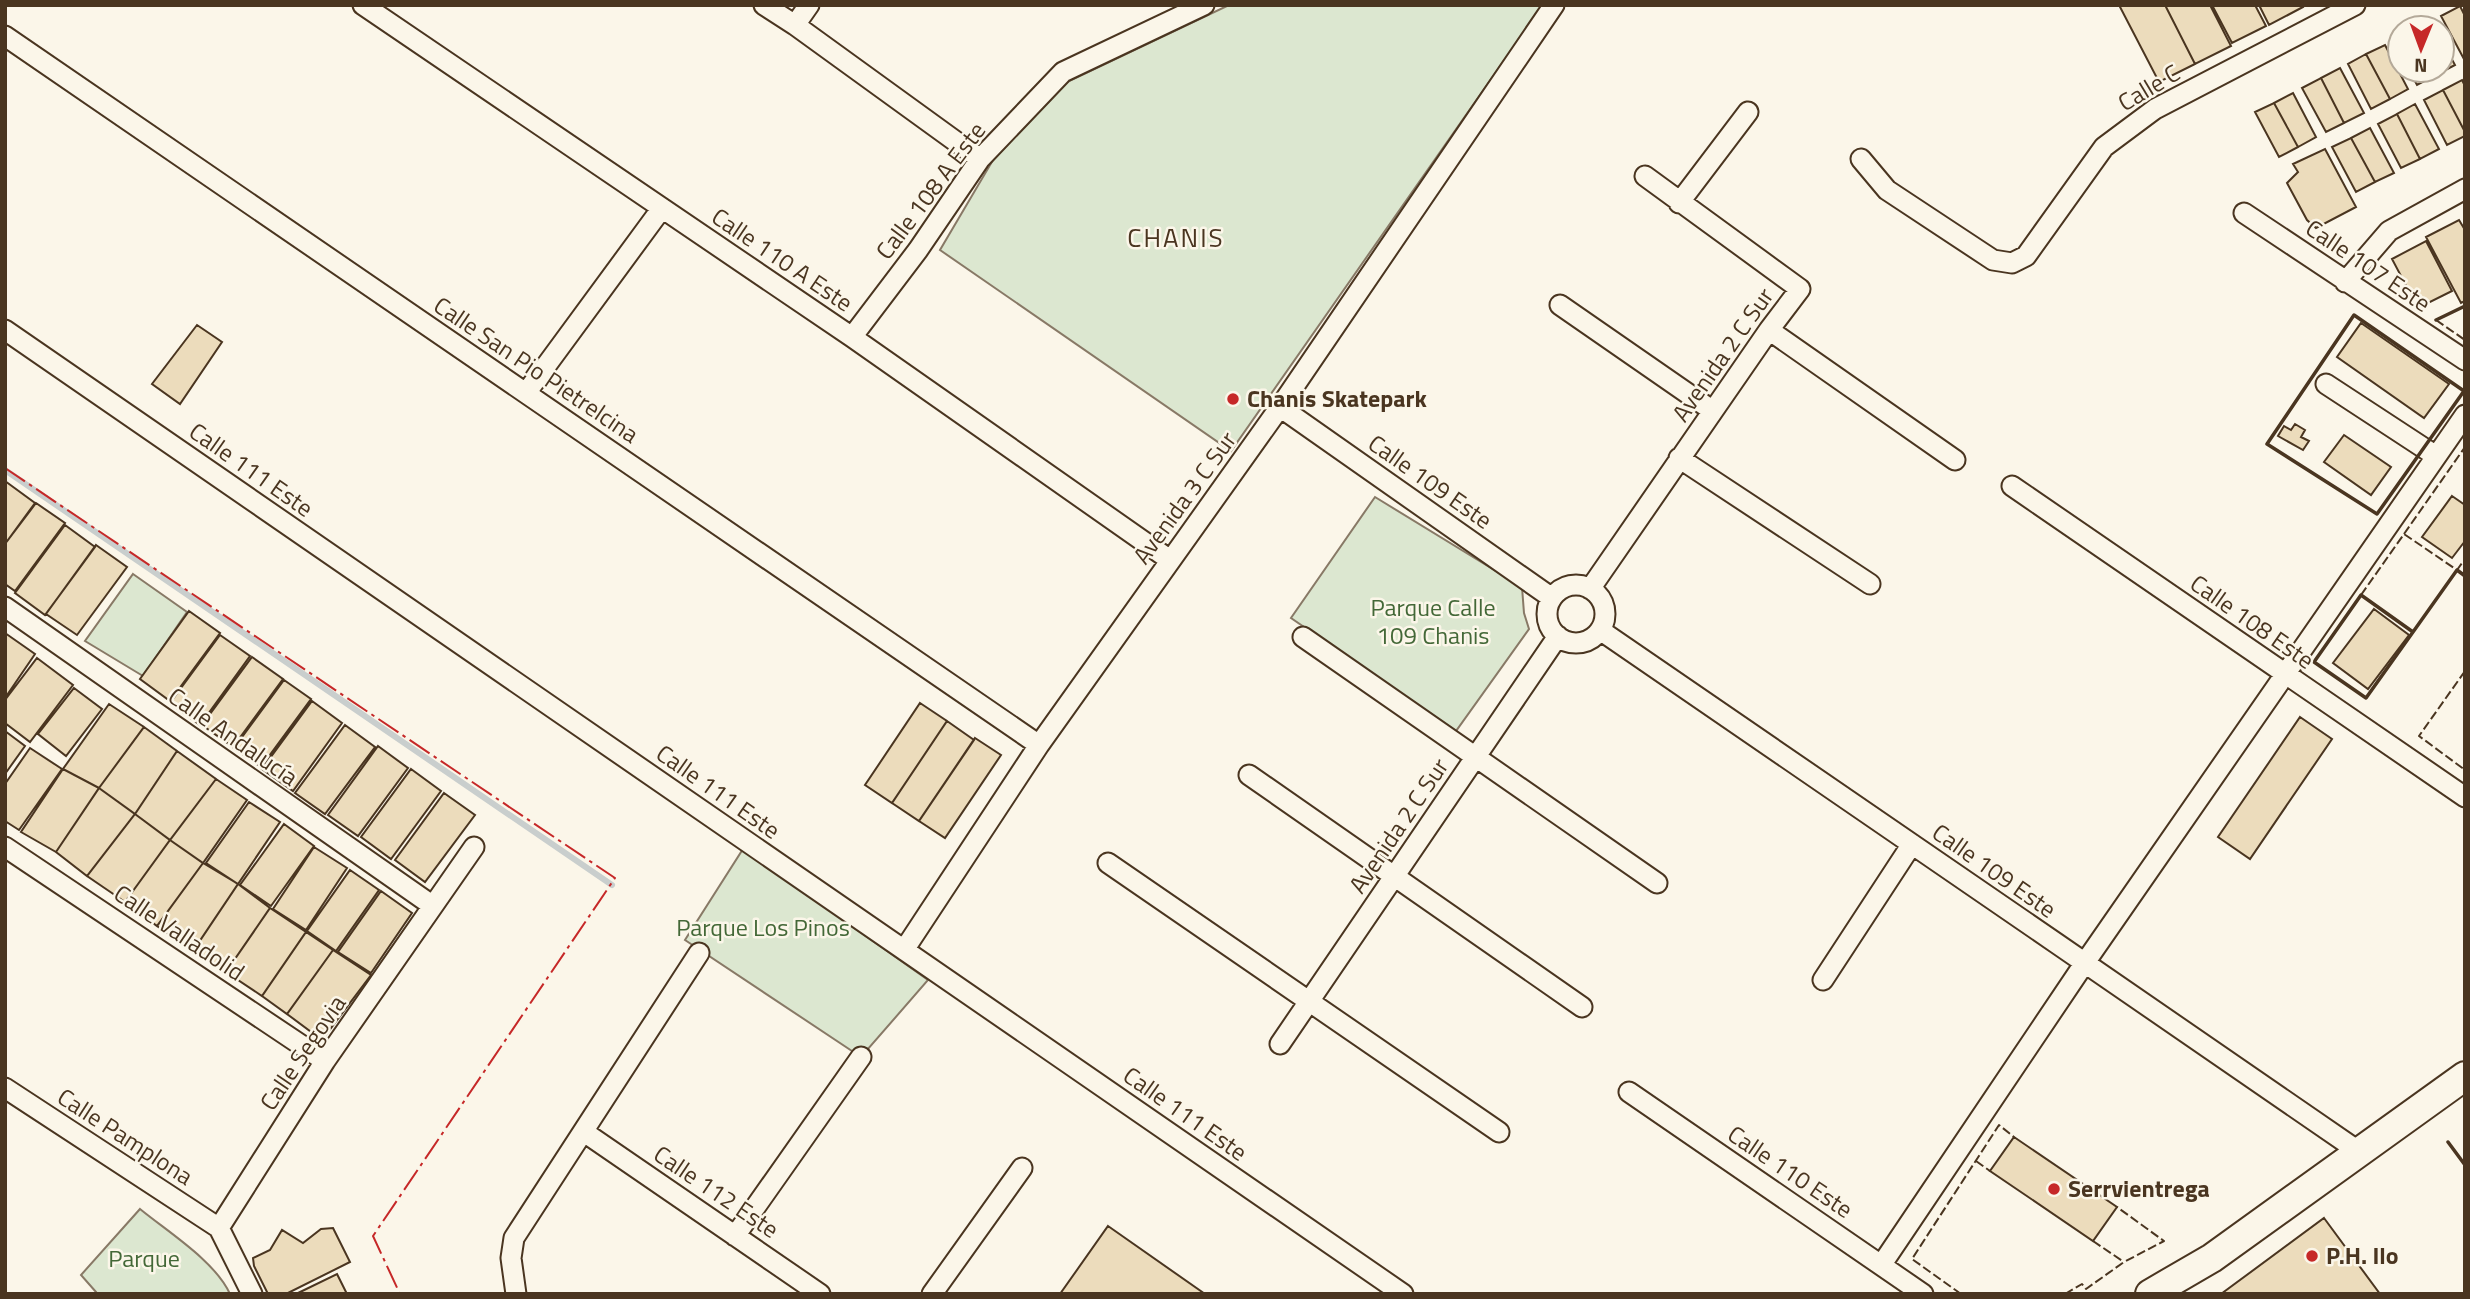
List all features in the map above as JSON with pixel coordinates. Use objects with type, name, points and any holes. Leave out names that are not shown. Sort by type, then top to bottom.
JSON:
[{"type":"main road","points":[[2150,1294],[2212,1258],[2465,1076]]},
{"type":"street","name":"Calle 110 A Este","points":[[363,5],[852,337],[1170,560]]},
{"type":"street","points":[[764,5],[980,159]]},
{"type":"street","points":[[795,25],[809,5]]},
{"type":"street","name":"Calle 108 A Este","points":[[852,337],[918,250],[980,159],[1063,72],[1204,5]]},
{"type":"street","name":"Avenida 3 C Sur","points":[[904,950],[1039,745],[1280,407],[1554,5]]},
{"type":"street","name":"Calle C","points":[[1861,159],[1887,190],[1993,260],[2012,263],[2026,256],[2104,147],[2155,109],[2355,5]]},
{"type":"street","name":"Calle San Pio Pietrelcina","points":[[5,36],[1039,745]]},
{"type":"street","points":[[1645,177],[1679,203],[1748,112]]},
{"type":"street","points":[[2345,282],[2389,231],[2465,189]]},
{"type":"street","name":"Avenida 2 C Sur","points":[[1590,589],[1679,458],[1800,289],[1679,203]]},
{"type":"street","points":[[526,393],[662,208]]},
{"type":"street","name":"Calle 107 Este","points":[[2244,213],[2465,360]]},
{"type":"street","points":[[1560,305],[1713,411]]},
{"type":"street","name":"Calle 111 Este","points":[[5,330],[1403,1294]]},
{"type":"street","points":[[1769,330],[1955,460]]},
{"type":"street","points":[[2326,384],[2436,456]]},
{"type":"street","name":"Calle 109 Este","points":[[1280,407],[1552,598]]},
{"type":"street","points":[[1882,1264],[2084,964],[2465,415]]},
{"type":"street","points":[[1679,458],[1870,584]]},
{"type":"street","name":"Calle 108 Este","points":[[2012,486],[2465,797]]},
{"type":"street","points":[[1573,585],[1590,589],[1603,603],[1605,612],[1600,630],[1584,641],[1566,641],[1551,628],[1548,618],[1552,598],[1573,585]]},
{"type":"street","name":"Calle Andalucía","points":[[5,607],[433,906]]},
{"type":"street","name":"Calle 109 Este","points":[[1600,630],[2361,1153]]},
{"type":"street","name":"Avenida 2 C Sur","points":[[1280,1045],[1558,636]]},
{"type":"street","points":[[1303,637],[1657,883]]},
{"type":"street","points":[[1250,775],[1582,1007]]},
{"type":"street","points":[[1823,980],[1912,844]]},
{"type":"street","name":"Calle Valladolid","points":[[5,847],[325,1061]]},
{"type":"street","name":"Calle Segovia","points":[[219,1228],[325,1061],[474,847]]},
{"type":"street","points":[[1108,863],[1499,1132]]},
{"type":"street","points":[[516,1294],[511,1258],[514,1238],[699,953]]},
{"type":"street","points":[[735,1236],[861,1057]]},
{"type":"street","name":"Calle Pamplona","points":[[5,1088],[219,1228]]},
{"type":"street","name":"Calle 110 Este","points":[[1629,1092],[1923,1294]]},
{"type":"street","name":"Calle 112 Este","points":[[584,1132],[820,1294]]},
{"type":"street","points":[[932,1294],[1022,1168]]},
{"type":"street","points":[[219,1228],[252,1294]]},
{"type":"green space","points":[[1229,5],[1543,5],[1231,451],[940,250],[993,160],[1067,82]]},
{"type":"green space","name":"Parque Calle 109 Chanis","points":[[1375,497],[1522,587],[1524,613],[1529,629],[1456,731],[1291,618]]},
{"type":"green space","points":[[133,574],[187,612],[143,676],[85,641]]},
{"type":"green space","name":"Parque Los Pinos","points":[[743,849],[928,980],[861,1057],[685,940]]},
{"type":"green space","name":"Parque","points":[[140,1209],[214,1270],[230,1294],[95,1294],[81,1275]]},
{"type":"building","points":[[2119,5],[2165,5],[2195,64],[2159,82]]},
{"type":"building","points":[[2165,5],[2210,5],[2231,46],[2195,64]]},
{"type":"building","points":[[2212,5],[2255,5],[2266,26],[2232,43]]},
{"type":"building","points":[[2259,5],[2302,5],[2303,7],[2269,25]]},
{"type":"building","points":[[2460,6],[2465,16],[2465,61],[2456,44],[2456,14],[2445,14]]},
{"type":"building","points":[[2385,45],[2386,84],[2405,84],[2408,89],[2390,99],[2366,54]]},
{"type":"building","points":[[2366,54],[2390,99],[2371,109],[2348,64]]},
{"type":"building","points":[[2340,68],[2364,113],[2344,123],[2321,78]]},
{"type":"building","points":[[2321,78],[2344,123],[2326,132],[2302,88]]},
{"type":"building","points":[[2462,80],[2465,86],[2465,132],[2443,90]]},
{"type":"building","points":[[2443,90],[2465,132],[2465,136],[2447,145],[2424,100]]},
{"type":"building","points":[[2293,93],[2316,137],[2298,147],[2274,103]]},
{"type":"building","points":[[2274,103],[2298,147],[2279,157],[2255,112]]},
{"type":"building","points":[[2415,104],[2439,149],[2420,159],[2397,114]]},
{"type":"building","points":[[2397,114],[2420,159],[2401,168],[2378,124]]},
{"type":"building","points":[[2370,128],[2394,173],[2375,182],[2351,138]]},
{"type":"building","points":[[2351,138],[2375,182],[2356,192],[2332,147]]},
{"type":"building","points":[[2325,149],[2356,207],[2316,228],[2307,220],[2287,183],[2298,172],[2293,164]]},
{"type":"building","points":[[2459,220],[2465,230],[2465,301],[2461,303],[2426,237]]},
{"type":"building","points":[[2426,241],[2452,291],[2422,306],[2415,293],[2411,295],[2392,259]]},
{"type":"building","points":[[2361,323],[2449,384],[2424,418],[2337,357]]},
{"type":"building","points":[[197,325],[222,342],[180,404],[152,384]]},
{"type":"building","points":[[2295,424],[2305,430],[2301,437],[2309,441],[2303,450],[2278,436],[2284,426],[2291,430]]},
{"type":"building","points":[[2344,435],[2391,467],[2371,495],[2324,462]]},
{"type":"building","points":[[5,481],[35,503],[5,544]]},
{"type":"building","points":[[2452,496],[2465,505],[2465,541],[2452,558],[2422,537]]},
{"type":"building","points":[[36,503],[65,523],[15,591],[5,584],[5,544]]},
{"type":"building","points":[[65,525],[95,547],[45,615],[15,593]]},
{"type":"building","points":[[96,545],[127,567],[77,635],[46,614]]},
{"type":"building","points":[[2374,609],[2409,635],[2368,689],[2333,663]]},
{"type":"building","points":[[189,611],[220,633],[170,701],[140,679]]},
{"type":"building","points":[[5,633],[35,654],[5,698]]},
{"type":"building","points":[[220,635],[250,656],[200,725],[170,703]]},
{"type":"building","points":[[252,657],[283,679],[233,747],[202,725]]},
{"type":"building","points":[[37,658],[73,685],[30,742],[5,723],[5,700]]},
{"type":"building","points":[[284,680],[311,699],[261,767],[234,748]]},
{"type":"building","points":[[74,688],[102,709],[66,756],[38,734]]},
{"type":"building","points":[[312,701],[342,723],[293,791],[262,769]]},
{"type":"building","points":[[920,703],[947,721],[892,803],[865,785]]},
{"type":"building","points":[[109,704],[144,727],[99,788],[63,769]]},
{"type":"building","points":[[2300,717],[2332,739],[2250,859],[2218,837]]},
{"type":"building","points":[[947,721],[974,740],[919,821],[892,803]]},
{"type":"building","points":[[345,725],[375,747],[325,814],[295,793]]},
{"type":"building","points":[[144,727],[177,751],[135,814],[99,788]]},
{"type":"building","points":[[5,731],[25,746],[5,774]]},
{"type":"building","points":[[975,738],[1001,755],[945,838],[919,821]]},
{"type":"building","points":[[378,746],[408,768],[358,836],[328,815]]},
{"type":"building","points":[[30,748],[62,769],[19,830],[5,821],[5,784]]},
{"type":"building","points":[[177,751],[216,779],[170,840],[135,814]]},
{"type":"building","points":[[63,769],[99,788],[56,852],[21,832]]},
{"type":"building","points":[[411,769],[441,791],[391,859],[361,837]]},
{"type":"building","points":[[216,779],[247,800],[203,863],[170,840]]},
{"type":"building","points":[[99,788],[135,814],[87,876],[56,852]]},
{"type":"building","points":[[444,793],[475,815],[425,882],[395,860]]},
{"type":"building","points":[[249,802],[280,822],[238,884],[206,863]]},
{"type":"building","points":[[135,814],[170,840],[125,902],[87,876]]},
{"type":"building","points":[[284,824],[314,846],[271,906],[240,885]]},
{"type":"building","points":[[170,840],[203,863],[157,926],[125,902]]},
{"type":"building","points":[[314,847],[347,868],[306,930],[273,909]]},
{"type":"building","points":[[203,863],[238,884],[193,951],[157,926]]},
{"type":"building","points":[[350,870],[379,890],[336,951],[307,931]]},
{"type":"building","points":[[238,884],[270,908],[226,972],[193,951]]},
{"type":"building","points":[[381,891],[412,913],[371,973],[338,952]]},
{"type":"building","points":[[270,908],[306,932],[262,996],[226,972]]},
{"type":"building","points":[[306,932],[333,950],[287,1014],[262,996]]},
{"type":"building","points":[[333,950],[371,975],[322,1040],[287,1014]]},
{"type":"building","name":"Serrvientrega","points":[[2014,1137],[2117,1207],[2093,1241],[1990,1171]]},
{"type":"building","name":"P.H. Ilo","points":[[2324,1218],[2380,1294],[2221,1294]]},
{"type":"building","points":[[1108,1226],[1205,1294],[1060,1294]]},
{"type":"building","points":[[333,1228],[350,1262],[286,1294],[268,1294],[254,1266],[253,1258],[270,1250],[282,1230],[303,1243],[321,1229]]},
{"type":"building","points":[[337,1274],[347,1294],[296,1294]]},
{"type":"waterway","points":[[5,470],[612,885]]},
{"type":"fence","points":[[2436,320],[2465,340]]},
{"type":"fence","points":[[2404,534],[2465,447]]},
{"type":"fence","points":[[2361,595],[2404,534],[2457,570],[2465,559]]},
{"type":"fence","points":[[2465,671],[2419,736],[2465,770]]},
{"type":"fence","points":[[1961,1294],[1912,1259],[1999,1125],[2014,1137]]},
{"type":"fence","points":[[1976,1161],[1990,1171]]},
{"type":"fence","points":[[2065,1294],[2082,1284],[2086,1289],[2124,1262],[2164,1241],[2117,1207]]},
{"type":"fence","points":[[2093,1241],[2124,1262]]},
{"type":"wall","points":[[2436,320],[2465,306]]},
{"type":"wall","points":[[2354,315],[2464,391],[2377,514],[2267,444],[2354,315]]},
{"type":"wall","points":[[2413,632],[2457,570],[2465,576]]},
{"type":"wall","points":[[2361,595],[2413,632],[2366,698],[2314,662],[2361,595]]},
{"type":"wall","points":[[2448,1142],[2465,1165]]},
{"type":"power","points":[[5,468],[615,878],[373,1236],[400,1294]]},
{"type":"place","name":"Chanis Skatepark","points":[[1233,399]]},
{"type":"place","name":"Serrvientrega","points":[[2054,1189]]},
{"type":"place","name":"P.H. Ilo","points":[[2312,1256]]},
{"type":"district","name":"CHANIS","points":[[1176,238]]}]
